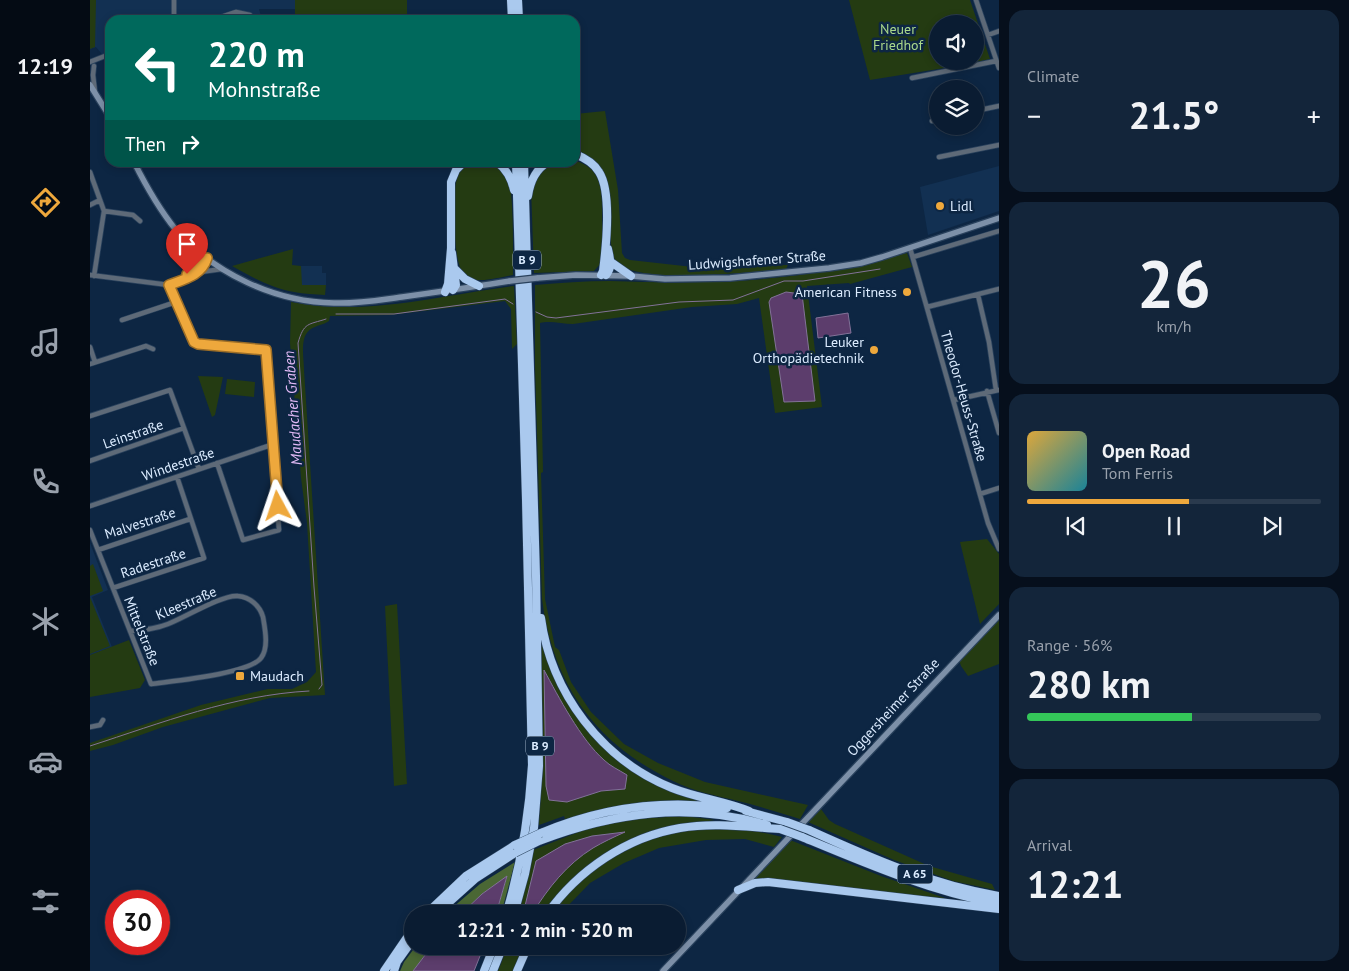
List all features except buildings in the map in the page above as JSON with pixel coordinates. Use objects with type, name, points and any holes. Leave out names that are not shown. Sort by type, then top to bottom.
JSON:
[{"type":"highway","points":[[511,0],[512,15]]},
{"type":"highway","points":[[518,0],[519,15]]},
{"type":"highway","points":[[580,157],[592,163],[599,172],[605,189],[606,242],[603,274],[609,272],[611,262],[606,242]]},
{"type":"highway","points":[[451,248],[456,286],[449,289],[451,182],[459,167]]},
{"type":"highway","points":[[502,167],[511,180],[521,209]]},
{"type":"highway","name":"B 9","points":[[516,905],[529,852],[538,783],[540,738],[536,576],[521,209],[517,167]]},
{"type":"highway","name":"B 9","points":[[508,905],[522,848],[529,804],[532,765],[521,209],[524,167]]},
{"type":"highway","points":[[521,209],[529,186],[541,167]]},
{"type":"highway","points":[[611,262],[631,276]]},
{"type":"highway","points":[[455,269],[465,279],[479,286]]},
{"type":"highway","points":[[536,576],[543,634],[548,652],[570,701],[587,725],[601,740],[626,761],[655,780],[686,793],[749,811]]},
{"type":"highway","points":[[435,905],[466,876],[515,849],[581,818],[634,807],[681,804],[749,811]]},
{"type":"highway","name":"A 65","points":[[749,811],[809,830],[916,875],[964,889],[999,896]]},
{"type":"highway","points":[[540,837],[593,822],[632,815],[665,812],[705,813],[737,818],[780,829]]},
{"type":"highway","points":[[554,905],[565,892],[594,866],[616,852],[649,837],[680,828],[707,826],[780,829]]},
{"type":"highway","name":"A 65","points":[[780,829],[898,876],[959,896],[999,904]]},
{"type":"highway","points":[[446,905],[515,849]]},
{"type":"highway","points":[[738,890],[755,883],[768,882],[999,909]]},
{"type":"highway","points":[[384,971],[404,942]]},
{"type":"highway","points":[[394,971],[404,953]]},
{"type":"highway","points":[[484,971],[490,955]]},
{"type":"highway","points":[[493,971],[499,955]]},
{"type":"highway","points":[[517,971],[524,955]]},
{"type":"street","points":[[174,0],[174,15]]},
{"type":"street","points":[[976,0],[999,68]]},
{"type":"street","points":[[227,15],[236,12],[250,15]]},
{"type":"street","points":[[988,35],[999,30]]},
{"type":"street","points":[[96,93],[92,68],[105,56]]},
{"type":"street","points":[[90,62],[97,58],[100,59]]},
{"type":"street","points":[[912,78],[996,61]]},
{"type":"street","points":[[90,85],[105,108]]},
{"type":"street","points":[[984,109],[999,106]]},
{"type":"street","points":[[938,157],[999,145]]},
{"type":"street","name":"Ludwigshafener Straße","points":[[137,167],[163,213],[189,243],[207,258],[260,288],[291,298],[349,304],[537,278],[603,274],[665,279],[748,277],[861,263],[999,218]]},
{"type":"street","points":[[90,172],[104,211],[92,276],[169,285],[200,272],[223,268]]},
{"type":"street","points":[[90,205],[100,200]]},
{"type":"street","points":[[104,211],[133,215],[140,221]]},
{"type":"street","points":[[913,257],[999,231]]},
{"type":"street","points":[[189,243],[194,262],[193,267]]},
{"type":"street","name":"Theodor-Heuss-Straße","points":[[910,248],[988,523],[999,549]]},
{"type":"street","points":[[186,277],[200,260],[207,258]]},
{"type":"street","points":[[200,272],[207,258]]},
{"type":"street","points":[[169,285],[192,338],[198,344],[266,350],[279,530],[244,540],[217,464]]},
{"type":"street","points":[[927,307],[999,289]]},
{"type":"street","points":[[954,400],[997,390],[978,294]]},
{"type":"street","points":[[122,320],[176,302]]},
{"type":"street","points":[[90,347],[93,363],[146,346],[153,349]]},
{"type":"street","points":[[90,416],[170,390],[199,469]]},
{"type":"street","points":[[988,391],[999,433]]},
{"type":"street","name":"Leinstraße","points":[[90,461],[184,428]]},
{"type":"street","name":"Windestraße","points":[[90,506],[274,444]]},
{"type":"street","name":"Radestraße","points":[[113,588],[204,558],[177,477]]},
{"type":"street","points":[[980,494],[999,488]]},
{"type":"street","name":"Malvestraße","points":[[98,550],[190,519]]},
{"type":"street","name":"Mittelstraße","points":[[90,530],[151,684]]},
{"type":"street","name":"Kleestraße","points":[[130,631],[167,625],[234,596],[250,600],[258,606],[262,614],[265,651],[262,658],[253,665],[213,675],[151,684]]},
{"type":"street","name":"Oggersheimer Straße","points":[[663,971],[999,615]]},
{"type":"street","points":[[90,728],[100,725],[103,720]]},
{"type":"shaded area","points":[[90,0],[295,0],[295,9],[259,9],[261,15],[105,15],[105,62],[96,47],[90,49]]},
{"type":"shaded area","points":[[999,166],[999,211],[928,235],[920,187]]},
{"type":"shaded area","points":[[301,266],[322,266],[322,273],[326,273],[326,285],[301,285]]},
{"type":"shaded area","points":[[786,292],[802,294],[815,401],[784,402],[769,302],[771,298]]},
{"type":"shaded area","points":[[848,313],[851,333],[818,338],[816,318]]},
{"type":"shaded area","points":[[90,543],[108,590],[92,597],[112,647],[90,655]]},
{"type":"shaded area","points":[[544,670],[587,741],[606,762],[627,775],[625,789],[601,791],[567,802],[549,800],[546,786]]},
{"type":"shaded area","points":[[625,832],[593,848],[575,861],[551,886],[538,905],[525,905],[536,861],[565,844],[592,836]]},
{"type":"shaded area","points":[[507,876],[499,905],[470,905]]},
{"type":"shaded area","points":[[425,955],[480,955],[474,971],[413,971]]},
{"type":"green space","points":[[90,0],[96,0],[95,47],[90,49]]},
{"type":"green space","points":[[295,0],[407,0],[407,15],[295,15]]},
{"type":"green space","name":"Neuer Friedhof","points":[[849,0],[970,0],[975,15],[929,15],[929,70],[932,70],[870,80]]},
{"type":"green space","name":"Neuer Friedhof","points":[[984,41],[990,59],[984,60]]},
{"type":"green space","points":[[605,111],[618,190],[622,253],[625,258],[693,267],[788,265],[786,269],[725,274],[675,275],[633,271],[620,265],[614,258],[612,249],[610,206],[605,178],[599,166],[590,157],[580,153],[580,114]]},
{"type":"green space","points":[[580,163],[591,170],[596,176],[602,201],[602,236],[601,263],[594,271],[534,273],[531,188],[534,179],[547,167],[580,167]]},
{"type":"green space","points":[[466,167],[498,167],[508,178],[513,224],[513,275],[477,280],[467,277],[461,270],[454,231],[454,202],[457,179]]},
{"type":"green space","points":[[293,249],[292,265],[301,266],[302,285],[326,285],[325,295],[298,293],[278,288],[232,266]]},
{"type":"green space","points":[[907,253],[912,267],[850,284],[807,286],[822,407],[775,413],[759,298],[737,304],[692,307],[573,324],[540,323],[543,472],[541,473],[545,599],[555,647],[559,650],[571,682],[591,712],[624,744],[658,763],[705,782],[808,805],[800,819],[681,785],[645,766],[621,749],[600,729],[582,708],[556,658],[542,599],[535,367],[535,285],[601,281],[681,282],[756,280],[832,270]]},
{"type":"green space","points":[[514,286],[517,344],[512,349],[511,309],[505,301],[390,315],[330,316],[329,321],[307,332],[303,354],[325,695],[270,698],[163,727],[90,751],[90,743],[201,705],[268,689],[292,689],[307,682],[316,672],[307,523],[301,478],[290,343],[291,302],[319,306],[375,306]]},
{"type":"green space","points":[[198,376],[223,377],[215,415],[212,417]]},
{"type":"green space","points":[[227,379],[255,382],[254,397],[225,394]]},
{"type":"green space","points":[[987,539],[999,554],[999,604],[980,624],[960,542]]},
{"type":"green space","points":[[93,564],[103,591],[90,596],[90,566]]},
{"type":"green space","points":[[90,597],[110,646],[90,654]]},
{"type":"green space","points":[[397,604],[407,784],[394,786],[385,606]]},
{"type":"green space","points":[[999,620],[999,664],[968,676],[959,660]]},
{"type":"green space","points":[[129,640],[145,680],[140,688],[90,697],[90,655]]},
{"type":"green space","points":[[541,645],[545,650],[566,699],[590,734],[614,756],[649,781],[706,801],[662,801],[618,806],[565,819],[564,816],[539,825],[543,751]],"holes":[[[545,671],[586,741],[603,760],[626,775],[625,789],[601,791],[567,802],[546,786]]]},
{"type":"green space","points":[[821,809],[829,820],[835,824],[929,866],[992,884],[995,890],[953,881],[894,860],[808,822]]},
{"type":"green space","points":[[685,816],[715,820],[663,829],[627,842],[611,850],[582,871],[568,884],[551,905],[538,905],[551,886],[574,862],[592,848],[623,832],[592,836],[536,861],[525,905],[519,905],[533,850],[589,828],[633,819]]},
{"type":"green space","points":[[704,828],[724,828],[782,837],[774,847],[745,839],[706,840],[659,848],[624,863],[590,883],[569,905],[558,905],[577,882],[609,860],[640,843],[672,833]]},
{"type":"green space","points":[[790,840],[881,876],[948,899],[767,879],[749,882]]},
{"type":"green space","points":[[515,862],[503,905],[499,905],[507,877],[482,894],[470,905],[456,905],[480,884]]},
{"type":"green space","points":[[409,955],[425,955],[413,971],[400,971]]},
{"type":"green space","points":[[504,955],[520,955],[513,971],[498,971]]},
{"type":"waterway","points":[[536,312],[547,317],[556,318],[679,302],[733,300],[784,281],[803,281],[880,269]]},
{"type":"waterway","points":[[336,314],[394,314],[505,299],[513,304]]},
{"type":"waterway","name":"Maudacher Graben","points":[[319,689],[322,685],[298,343],[302,331],[307,325],[326,319]]},
{"type":"waterway","name":"Maudacher Graben","points":[[90,746],[225,704],[253,698],[309,691]]},
{"type":"place","name":"Lidl","points":[[940,206]]},
{"type":"place","name":"American Fitness","points":[[907,292]]},
{"type":"place","name":"Leuker Orthopädietechnik","points":[[874,350]]},
{"type":"place","name":"Maudach","points":[[240,676]]},
{"type":"route","points":[[187,274],[200,260],[207,258],[200,272],[169,285],[194,342],[198,344],[266,350],[278,506]]}]
